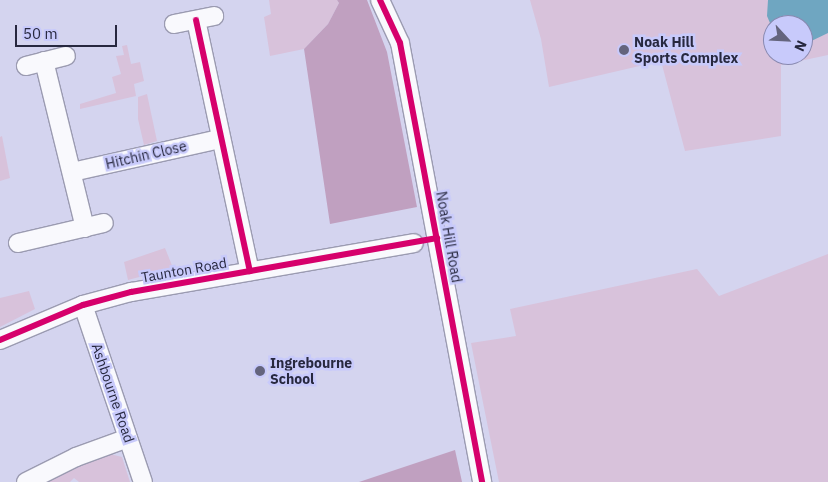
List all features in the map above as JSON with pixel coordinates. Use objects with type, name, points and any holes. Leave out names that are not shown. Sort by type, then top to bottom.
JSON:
[{"type":"street","name":"Noak Hill Road","points":[[380,0],[400,43],[482,482]]},
{"type":"street","points":[[174,24],[214,16]]},
{"type":"street","points":[[196,20],[220,139],[250,271]]},
{"type":"street","points":[[26,66],[66,56]]},
{"type":"street","points":[[44,61],[85,228]]},
{"type":"street","name":"Hitchin Close","points":[[72,172],[220,139]]},
{"type":"street","points":[[18,243],[104,223]]},
{"type":"street","name":"Taunton Road","points":[[0,340],[83,304],[154,287],[414,243]]},
{"type":"street","name":"Ashbourne Road","points":[[83,304],[143,482]]},
{"type":"street","points":[[26,482],[76,457],[128,438]]},
{"type":"shaded area","points":[[269,0],[337,0],[339,3],[328,24],[304,49],[270,56],[264,17],[271,14]]},
{"type":"shaded area","points":[[337,0],[367,0],[387,52],[417,207],[330,224],[304,49],[328,24],[339,3]]},
{"type":"shaded area","points":[[530,0],[828,0],[828,55],[813,58],[813,15],[763,15],[763,65],[781,65],[781,136],[685,151],[661,61],[549,87],[541,39]]},
{"type":"shaded area","points":[[127,45],[131,64],[140,62],[144,81],[134,84],[136,96],[80,109],[80,104],[116,93],[112,77],[121,74],[116,56],[124,55],[122,46]]},
{"type":"shaded area","points":[[147,94],[157,141],[144,145],[138,119],[138,97]]},
{"type":"shaded area","points":[[2,136],[10,178],[0,181],[0,137]]},
{"type":"shaded area","points":[[165,248],[173,268],[128,280],[124,262]]},
{"type":"shaded area","points":[[828,254],[828,482],[499,482],[471,343],[516,336],[510,309],[697,269],[719,296]]},
{"type":"shaded area","points":[[29,291],[35,309],[0,327],[0,298]]},
{"type":"shaded area","points":[[455,450],[462,482],[359,482]]},
{"type":"shaded area","points":[[110,454],[122,457],[130,482],[79,482],[74,478],[70,482],[46,482],[70,469]]},
{"type":"water","points":[[768,0],[828,0],[828,33],[813,40],[813,15],[767,15]]},
{"type":"cycle path","points":[[380,0],[400,43],[482,482]]},
{"type":"cycle path","points":[[196,20],[250,271]]},
{"type":"cycle path","points":[[0,340],[83,305],[131,292],[437,238]]},
{"type":"place","name":"Noak Hill Sports Complex","points":[[624,50]]},
{"type":"place","name":"Ingrebourne School","points":[[260,371]]}]
